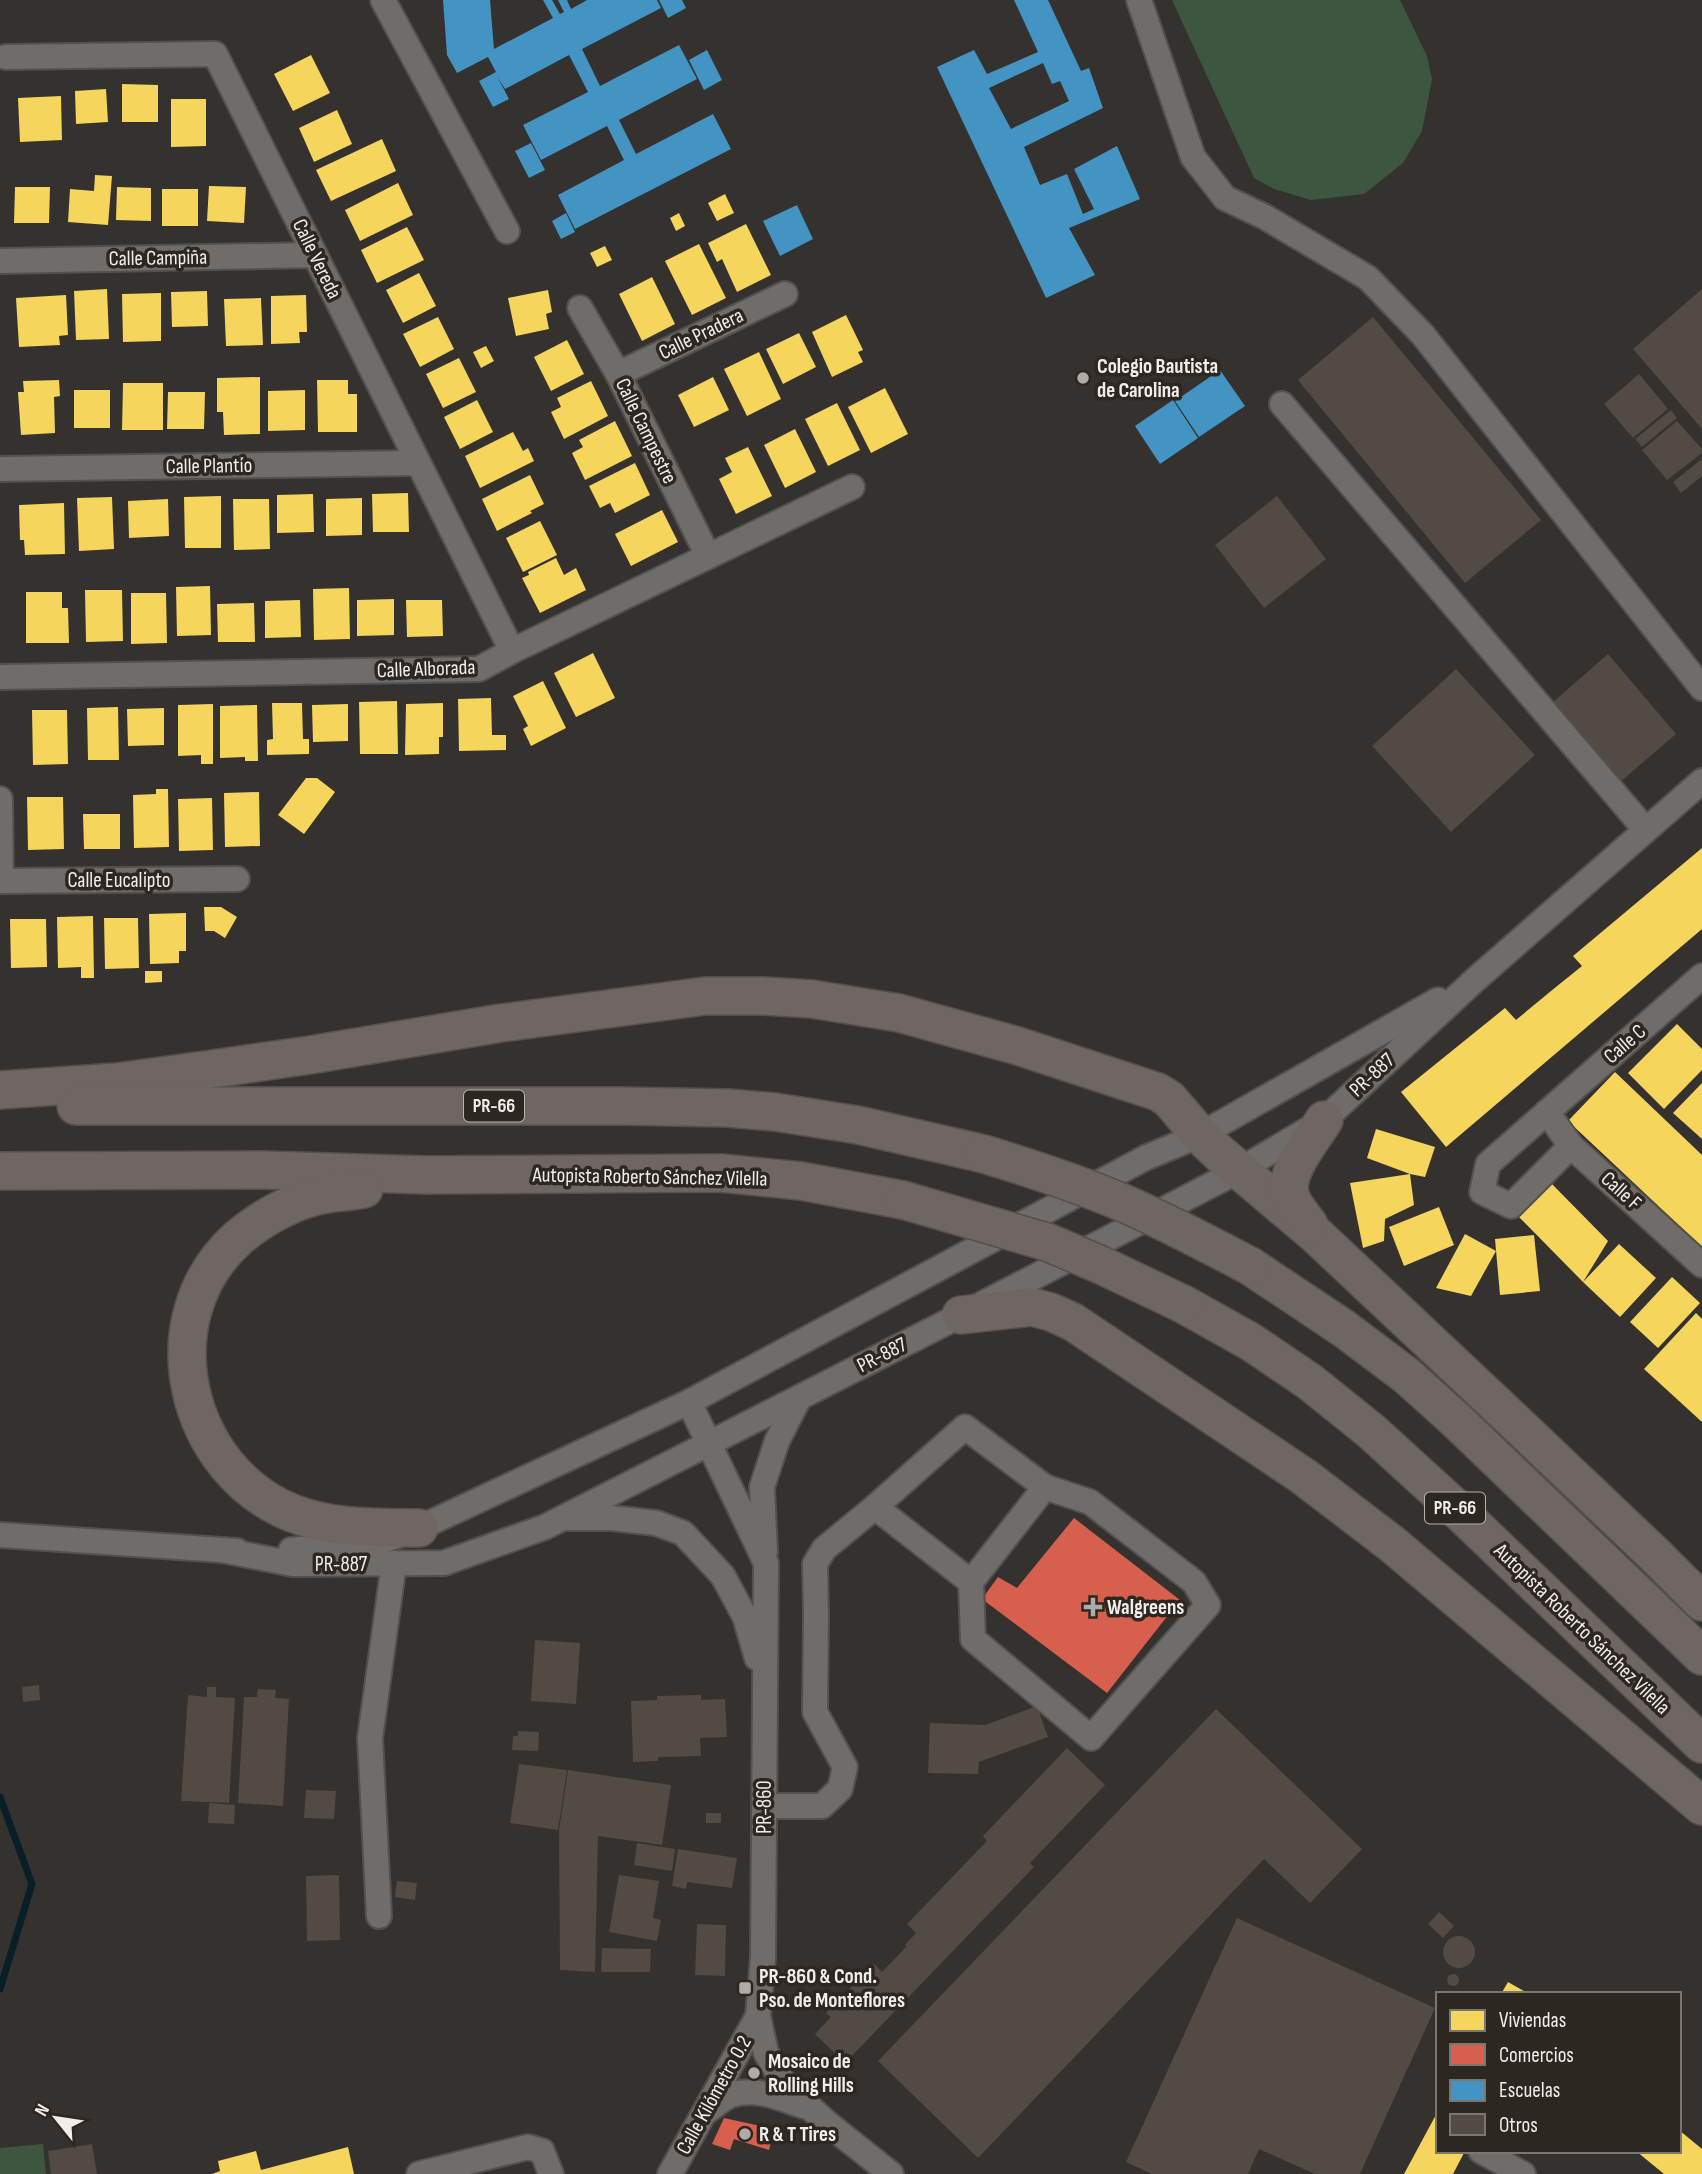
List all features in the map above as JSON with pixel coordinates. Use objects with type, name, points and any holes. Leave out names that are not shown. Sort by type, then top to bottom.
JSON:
[{"type":"highway","points":[[0,1090],[117,1082],[171,1075],[501,1023],[705,996],[812,999],[899,1013],[1018,1046],[1158,1091],[1238,1171],[1315,1234],[1702,1602]]},
{"type":"highway","name":"PR-66","points":[[0,1107],[728,1108],[775,1112],[858,1125],[984,1154],[1034,1170],[1120,1202],[1191,1234],[1250,1266],[1343,1328],[1407,1376],[1457,1420],[1702,1656]]},
{"type":"highway","points":[[1315,1234],[1292,1199],[1288,1185],[1291,1174],[1324,1120]]},
{"type":"highway","name":"Autopista Roberto Sánchez Vilella","points":[[0,1171],[265,1170],[426,1175],[721,1174],[801,1181],[903,1200],[1047,1242],[1183,1304],[1251,1342],[1371,1431],[1702,1744]]},
{"type":"highway","points":[[419,1528],[357,1527],[321,1521],[294,1514],[256,1493],[238,1479],[209,1441],[194,1404],[187,1357],[192,1318],[206,1281],[236,1241],[257,1224],[315,1198],[426,1175]]},
{"type":"highway","points":[[961,1315],[1032,1307],[1073,1322],[1303,1476],[1392,1544],[1702,1807]]},
{"type":"street","points":[[383,0],[507,230]]},
{"type":"street","points":[[1139,0],[1193,157],[1225,198],[1265,217],[1368,278],[1423,335],[1702,688]]},
{"type":"street","name":"Calle Vereda","points":[[2,57],[215,54],[512,651]]},
{"type":"street","name":"Calle Campiña","points":[[0,261],[315,255]]},
{"type":"street","name":"Calle Pradera","points":[[618,373],[785,294]]},
{"type":"street","name":"Calle Campestre","points":[[580,308],[618,373],[708,556]]},
{"type":"street","points":[[1282,404],[1645,829]]},
{"type":"street","name":"Calle Plantío","points":[[0,469],[418,463]]},
{"type":"street","name":"Calle Alborada","points":[[0,677],[479,670],[512,651],[852,487]]},
{"type":"street","name":"PR-887","points":[[222,1550],[293,1564],[444,1563],[545,1527],[1238,1171],[1324,1120],[1476,979],[1702,780]]},
{"type":"street","points":[[0,799],[1,881]]},
{"type":"street","name":"Calle Eucalipto","points":[[1,881],[237,880]]},
{"type":"street","name":"PR-887","points":[[0,1535],[269,1552],[385,1540],[419,1528],[689,1402],[1133,1165],[1200,1135],[1476,979]]},
{"type":"street","name":"Calle C","points":[[1571,1146],[1511,1206],[1482,1192],[1488,1164],[1699,985]]},
{"type":"street","name":"Calle F","points":[[1547,1112],[1571,1146],[1702,1265]]},
{"type":"street","points":[[766,1563],[762,1487],[777,1441],[799,1398]]},
{"type":"street","name":"PR-860","points":[[689,1402],[766,1563],[763,1957],[758,2016],[766,2053],[786,2086],[891,2174]]},
{"type":"street","points":[[764,1806],[822,1806],[840,1789],[845,1767],[814,1712],[815,1564],[824,1549],[965,1427],[1045,1487],[1090,1502],[1194,1582],[1208,1605],[1091,1738],[973,1639],[971,1582],[1045,1487]]},
{"type":"street","points":[[875,1507],[971,1582]]},
{"type":"street","points":[[564,1518],[611,1518],[656,1523],[683,1534],[723,1576],[744,1617],[765,1682]]},
{"type":"street","points":[[380,1916],[370,1738],[394,1563]]},
{"type":"street","name":"Calle Kilómetro 0.2","points":[[670,2174],[758,2016]]},
{"type":"street","points":[[704,2113],[729,2095],[750,2091],[811,2109]]},
{"type":"street","points":[[419,2174],[528,2147],[542,2151],[551,2174]]},
{"type":"street","points":[[1485,2153],[1523,2174]]},
{"type":"green space","points":[[1172,0],[1400,0],[1427,56],[1432,79],[1422,131],[1403,163],[1364,194],[1311,200],[1274,189],[1254,178]]},
{"type":"green space","points":[[43,2144],[46,2174],[0,2174],[0,2148]]},
{"type":"building: Viviendas","points":[[311,55],[330,93],[293,111],[274,74]]},
{"type":"building: Viviendas","points":[[122,84],[158,85],[158,122],[122,122]]},
{"type":"building: Viviendas","points":[[106,89],[108,122],[76,124],[75,91]]},
{"type":"building: Viviendas","points":[[61,96],[62,140],[20,142],[18,98]]},
{"type":"building: Viviendas","points":[[171,99],[206,99],[206,146],[171,147]]},
{"type":"building: Viviendas","points":[[337,110],[352,144],[314,162],[299,128]]},
{"type":"building: Viviendas","points":[[382,139],[396,171],[331,201],[316,170]]},
{"type":"building: Viviendas","points":[[95,175],[112,176],[108,225],[68,222],[70,189],[94,191]]},
{"type":"building: Viviendas","points":[[398,183],[413,215],[360,241],[345,210]]},
{"type":"building: Viviendas","points":[[209,186],[246,187],[244,223],[207,221]]},
{"type":"building: Viviendas","points":[[15,187],[50,187],[49,223],[14,223]]},
{"type":"building: Viviendas","points":[[117,187],[151,188],[151,221],[116,220]]},
{"type":"building: Viviendas","points":[[162,189],[198,189],[198,226],[162,226]]},
{"type":"building: Viviendas","points":[[725,194],[734,213],[717,221],[708,203]]},
{"type":"building: Viviendas","points":[[679,213],[685,226],[676,231],[670,218]]},
{"type":"building: Viviendas","points":[[746,224],[771,275],[737,292],[722,259],[717,262],[708,243]]},
{"type":"building: Viviendas","points":[[407,227],[424,260],[377,283],[361,250]]},
{"type":"building: Viviendas","points":[[699,244],[726,298],[692,315],[665,261]]},
{"type":"building: Viviendas","points":[[605,246],[612,260],[597,267],[590,253]]},
{"type":"building: Viviendas","points":[[419,273],[436,306],[403,323],[386,290]]},
{"type":"building: Viviendas","points":[[652,277],[675,324],[642,341],[619,294]]},
{"type":"building: Viviendas","points":[[107,289],[109,339],[76,340],[74,291]]},
{"type":"building: Viviendas","points":[[548,290],[552,312],[546,314],[549,329],[516,336],[508,298]]},
{"type":"building: Viviendas","points":[[207,291],[208,326],[172,327],[171,292]]},
{"type":"building: Viviendas","points":[[161,293],[161,341],[123,342],[122,294]]},
{"type":"building: Viviendas","points":[[66,295],[68,335],[59,336],[60,345],[19,347],[16,298]]},
{"type":"building: Viviendas","points":[[306,295],[307,332],[299,332],[300,343],[271,344],[271,296]]},
{"type":"building: Viviendas","points":[[261,298],[263,345],[226,346],[224,299]]},
{"type":"building: Viviendas","points":[[846,315],[863,350],[858,352],[863,362],[832,377],[812,332]]},
{"type":"building: Viviendas","points":[[438,317],[454,349],[420,367],[403,334]]},
{"type":"building: Viviendas","points":[[799,333],[816,367],[783,384],[766,349]]},
{"type":"building: Viviendas","points":[[567,340],[584,374],[551,391],[534,357]]},
{"type":"building: Viviendas","points":[[486,346],[494,361],[481,368],[473,352]]},
{"type":"building: Viviendas","points":[[759,352],[781,399],[747,416],[724,369]]},
{"type":"building: Viviendas","points":[[459,358],[476,392],[443,408],[426,374]]},
{"type":"building: Viviendas","points":[[260,377],[260,434],[224,435],[223,412],[217,412],[217,378]]},
{"type":"building: Viviendas","points":[[713,377],[729,410],[694,427],[678,395]]},
{"type":"building: Viviendas","points":[[59,380],[60,396],[54,397],[55,433],[21,435],[18,392],[24,392],[23,381]]},
{"type":"building: Viviendas","points":[[317,380],[348,380],[348,394],[357,394],[357,432],[318,432]]},
{"type":"building: Viviendas","points":[[591,381],[608,416],[564,439],[551,412],[561,407],[557,398]]},
{"type":"building: Viviendas","points":[[123,383],[163,383],[163,430],[122,430]]},
{"type":"building: Viviendas","points":[[885,388],[908,434],[871,453],[848,407]]},
{"type":"building: Viviendas","points":[[74,390],[110,390],[110,428],[74,428]]},
{"type":"building: Viviendas","points":[[305,390],[305,430],[268,431],[268,391]]},
{"type":"building: Viviendas","points":[[168,392],[205,392],[204,429],[167,429]]},
{"type":"building: Viviendas","points":[[477,400],[493,432],[460,449],[444,417]]},
{"type":"building: Viviendas","points":[[837,403],[860,450],[828,466],[805,419]]},
{"type":"building: Viviendas","points":[[615,421],[632,456],[585,480],[572,453],[583,447],[579,440]]},
{"type":"building: Viviendas","points":[[795,429],[816,472],[785,488],[764,445]]},
{"type":"building: Viviendas","points":[[513,432],[523,451],[528,448],[534,461],[480,488],[465,456]]},
{"type":"building: Viviendas","points":[[748,447],[772,496],[736,514],[719,479],[732,472],[725,458]]},
{"type":"building: Viviendas","points":[[635,463],[650,495],[615,513],[610,503],[600,508],[589,486]]},
{"type":"building: Viviendas","points":[[530,475],[544,504],[497,531],[482,499]]},
{"type":"building: Viviendas","points":[[408,493],[409,532],[373,532],[372,494]]},
{"type":"building: Viviendas","points":[[313,494],[314,532],[277,533],[277,495]]},
{"type":"building: Viviendas","points":[[221,496],[221,548],[185,548],[184,497]]},
{"type":"building: Viviendas","points":[[112,497],[114,549],[79,551],[77,498]]},
{"type":"building: Viviendas","points":[[362,498],[362,535],[326,536],[326,499]]},
{"type":"building: Viviendas","points":[[168,499],[169,536],[129,538],[128,501]]},
{"type":"building: Viviendas","points":[[233,499],[269,499],[270,549],[234,550]]},
{"type":"building: Viviendas","points":[[64,503],[65,554],[25,555],[24,540],[20,540],[19,505]]},
{"type":"building: Viviendas","points":[[662,510],[678,542],[631,566],[615,534]]},
{"type":"building: Viviendas","points":[[540,521],[557,555],[523,572],[506,538]]},
{"type":"building: Viviendas","points":[[556,558],[564,575],[576,568],[586,590],[540,613],[522,578],[529,575],[528,572]]},
{"type":"building: Viviendas","points":[[210,586],[211,635],[177,636],[176,587]]},
{"type":"building: Viviendas","points":[[349,588],[350,639],[314,640],[313,589]]},
{"type":"building: Viviendas","points":[[85,590],[122,590],[123,641],[86,642]]},
{"type":"building: Viviendas","points":[[26,592],[62,592],[62,608],[68,608],[69,643],[26,643]]},
{"type":"building: Viviendas","points":[[131,593],[166,593],[167,643],[131,644]]},
{"type":"building: Viviendas","points":[[394,599],[394,635],[357,636],[357,600]]},
{"type":"building: Viviendas","points":[[300,600],[301,637],[265,638],[265,601]]},
{"type":"building: Viviendas","points":[[406,600],[442,600],[443,636],[407,637]]},
{"type":"building: Viviendas","points":[[254,603],[255,642],[218,642],[217,604]]},
{"type":"building: Viviendas","points":[[593,653],[615,698],[576,717],[554,673]]},
{"type":"building: Viviendas","points":[[543,681],[566,728],[531,746],[523,729],[528,726],[513,696]]},
{"type":"building: Viviendas","points":[[491,698],[492,735],[506,735],[506,750],[459,751],[458,699]]},
{"type":"building: Viviendas","points":[[397,701],[398,754],[360,754],[359,702]]},
{"type":"building: Viviendas","points":[[272,703],[302,703],[303,739],[309,739],[309,754],[267,755],[267,740],[273,739]]},
{"type":"building: Viviendas","points":[[443,703],[443,737],[439,737],[439,754],[405,755],[406,704]]},
{"type":"building: Viviendas","points":[[213,704],[213,764],[201,764],[201,755],[178,756],[178,705]]},
{"type":"building: Viviendas","points":[[348,704],[348,741],[313,742],[312,705]]},
{"type":"building: Viviendas","points":[[257,705],[258,761],[245,761],[245,757],[220,758],[220,706]]},
{"type":"building: Viviendas","points":[[118,707],[119,760],[88,760],[87,708]]},
{"type":"building: Viviendas","points":[[164,708],[164,745],[128,746],[127,709]]},
{"type":"building: Viviendas","points":[[32,710],[67,710],[68,764],[33,765]]},
{"type":"building: Viviendas","points":[[306,778],[317,778],[335,792],[304,834],[278,815]]},
{"type":"building: Viviendas","points":[[156,789],[168,789],[169,847],[134,848],[133,795],[156,794]]},
{"type":"building: Viviendas","points":[[259,792],[260,846],[225,847],[224,793]]},
{"type":"building: Viviendas","points":[[27,797],[63,797],[64,849],[28,850]]},
{"type":"building: Viviendas","points":[[212,798],[213,850],[179,851],[178,799]]},
{"type":"building: Viviendas","points":[[83,814],[120,814],[120,849],[84,849]]},
{"type":"building: Viviendas","points":[[1702,848],[1702,929],[1446,1147],[1401,1092],[1505,1008],[1516,1020],[1582,966],[1573,956]]},
{"type":"building: Viviendas","points":[[204,907],[221,907],[237,917],[225,938],[214,931],[205,931]]},
{"type":"building: Viviendas","points":[[186,913],[186,951],[179,951],[179,963],[150,964],[149,914]]},
{"type":"building: Viviendas","points":[[93,916],[94,978],[81,978],[81,967],[58,968],[57,917]]},
{"type":"building: Viviendas","points":[[104,918],[138,918],[139,968],[105,969]]},
{"type":"building: Viviendas","points":[[10,919],[46,919],[47,967],[11,968]]},
{"type":"building: Viviendas","points":[[145,971],[162,971],[162,982],[145,983]]},
{"type":"building: Viviendas","points":[[1677,1024],[1702,1049],[1702,1070],[1664,1109],[1628,1073]]},
{"type":"building: Viviendas","points":[[1615,1072],[1702,1155],[1702,1247],[1568,1121]]},
{"type":"building: Viviendas","points":[[1702,1083],[1702,1139],[1673,1113]]},
{"type":"building: Viviendas","points":[[1376,1129],[1435,1147],[1425,1177],[1367,1158]]},
{"type":"building: Viviendas","points":[[1410,1174],[1414,1205],[1385,1219],[1384,1241],[1363,1248],[1350,1183]]},
{"type":"building: Viviendas","points":[[1552,1184],[1608,1241],[1583,1282],[1519,1217]]},
{"type":"building: Viviendas","points":[[1439,1207],[1454,1245],[1404,1266],[1389,1227]]},
{"type":"building: Viviendas","points":[[1465,1234],[1496,1251],[1471,1296],[1436,1288]]},
{"type":"building: Viviendas","points":[[1534,1235],[1540,1291],[1500,1295],[1495,1239]]},
{"type":"building: Viviendas","points":[[1619,1244],[1656,1278],[1620,1317],[1583,1282]]},
{"type":"building: Viviendas","points":[[1672,1277],[1700,1303],[1658,1348],[1630,1322]]},
{"type":"building: Viviendas","points":[[1696,1313],[1702,1319],[1702,1422],[1644,1369]]},
{"type":"building: Viviendas","points":[[1508,1982],[1526,1992],[1502,1992]]},
{"type":"building: Viviendas","points":[[1436,2115],[1436,2153],[1464,2153],[1453,2174],[1404,2174]]},
{"type":"building: Viviendas","points":[[1681,2132],[1702,2149],[1702,2174],[1664,2174],[1638,2153],[1681,2153]]},
{"type":"building: Viviendas","points":[[348,2147],[354,2174],[212,2174],[220,2171],[218,2161],[256,2151],[261,2170]]},
{"type":"building: Comercios","name":"Walgreens","points":[[1074,1518],[1180,1600],[1107,1693],[982,1599],[998,1577],[1017,1588]]},
{"type":"building: Comercios","name":"R & T Tires","points":[[724,2118],[774,2129],[769,2150],[734,2139],[730,2150],[712,2144]]},
{"type":"building: Escuelas","points":[[443,0],[490,0],[494,49],[553,18],[543,0],[552,0],[560,14],[564,12],[558,0],[567,0],[571,9],[587,0],[657,0],[661,8],[582,49],[600,86],[679,45],[697,79],[619,120],[636,154],[713,114],[731,149],[575,229],[558,195],[624,160],[607,126],[541,160],[523,125],[588,92],[569,55],[505,89],[497,76],[509,99],[493,107],[479,81],[496,72],[488,57],[457,73],[447,55]]},
{"type":"building: Escuelas","points":[[659,0],[682,0],[686,8],[668,18]]},
{"type":"building: Escuelas","points":[[1014,0],[1048,0],[1081,71],[1089,68],[1103,108],[1024,147],[1040,185],[1067,174],[1083,214],[1094,209],[1074,169],[1117,146],[1140,199],[1069,228],[1095,275],[1046,298],[937,67],[974,50],[987,74],[1038,52]],"holes":[[[1043,63],[1052,84],[1060,81],[1069,101],[1011,129],[989,88]]]},
{"type":"building: Escuelas","points":[[707,50],[722,80],[704,90],[689,60]]},
{"type":"building: Escuelas","points":[[531,143],[545,170],[529,178],[515,151]]},
{"type":"building: Escuelas","points":[[797,205],[813,239],[780,256],[763,221]]},
{"type":"building: Escuelas","points":[[566,213],[575,232],[561,239],[552,221]]},
{"type":"building: Escuelas","points":[[1220,370],[1245,406],[1199,437],[1175,401]]},
{"type":"building: Escuelas","points":[[1173,400],[1198,438],[1160,464],[1135,426]]},
{"type":"building: Otros","points":[[1702,289],[1702,429],[1633,349]]},
{"type":"building: Otros","points":[[1373,317],[1541,520],[1465,583],[1298,380]]},
{"type":"building: Otros","points":[[1639,374],[1668,409],[1633,438],[1604,404]]},
{"type":"building: Otros","points":[[1671,410],[1677,418],[1642,447],[1635,439]]},
{"type":"building: Otros","points":[[1677,421],[1702,449],[1702,453],[1667,480],[1642,450]]},
{"type":"building: Otros","points":[[1702,459],[1702,476],[1681,493],[1673,482]]},
{"type":"building: Otros","points":[[1277,496],[1326,559],[1264,608],[1215,545]]},
{"type":"building: Otros","points":[[1608,654],[1676,734],[1620,782],[1552,703]]},
{"type":"building: Otros","points":[[1456,669],[1535,755],[1451,832],[1372,746]]},
{"type":"building: Otros","points":[[535,1640],[580,1643],[576,1704],[531,1701]]},
{"type":"building: Otros","points":[[39,1685],[40,1700],[23,1702],[22,1687]]},
{"type":"building: Otros","points":[[207,1687],[216,1687],[216,1697],[235,1698],[229,1803],[181,1801],[188,1695],[207,1697]]},
{"type":"building: Otros","points":[[258,1689],[276,1690],[275,1698],[289,1699],[283,1806],[238,1803],[244,1697],[257,1697]]},
{"type":"building: Otros","points":[[701,1695],[701,1700],[725,1699],[727,1737],[700,1738],[701,1756],[658,1757],[658,1761],[633,1762],[631,1701],[657,1700],[657,1696]]},
{"type":"building: Otros","points":[[1037,1706],[1048,1737],[979,1762],[978,1774],[928,1773],[930,1723],[985,1725]]},
{"type":"building: Otros","points":[[1216,1709],[1362,1849],[1310,1903],[1264,1859],[978,2158],[878,2061]]},
{"type":"building: Otros","points":[[518,1731],[539,1732],[538,1751],[512,1750],[513,1736],[518,1736]]},
{"type":"building: Otros","points":[[1067,1748],[1105,1785],[1030,1863],[1034,1867],[845,2063],[815,2034],[831,2017],[826,2013],[874,1964],[882,1972],[907,1946],[905,1945],[916,1933],[907,1924],[987,1841],[983,1836]]},
{"type":"building: Otros","points":[[519,1764],[567,1770],[558,1830],[510,1823]]},
{"type":"building: Otros","points":[[568,1770],[671,1785],[662,1845],[598,1836],[595,1972],[560,1970],[559,1830]]},
{"type":"building: Otros","points":[[306,1790],[336,1791],[334,1819],[304,1818]]},
{"type":"building: Otros","points":[[209,1803],[235,1805],[234,1824],[208,1823]]},
{"type":"building: Otros","points":[[706,1813],[721,1813],[721,1823],[706,1823]]},
{"type":"building: Otros","points":[[637,1843],[675,1849],[672,1871],[634,1865]]},
{"type":"building: Otros","points":[[678,1849],[737,1858],[732,1888],[687,1882],[686,1889],[672,1886]]},
{"type":"building: Otros","points":[[339,1875],[340,1940],[307,1941],[306,1876]]},
{"type":"building: Otros","points":[[619,1875],[659,1881],[653,1918],[661,1920],[657,1941],[609,1932]]},
{"type":"building: Otros","points":[[397,1881],[417,1883],[415,1900],[395,1897]]},
{"type":"building: Otros","points":[[1439,1912],[1454,1926],[1443,1938],[1428,1924]]},
{"type":"building: Otros","points":[[1237,1918],[1435,2008],[1360,2174],[1315,2174],[1259,2149],[1248,2174],[1152,2174],[1126,2162]]},
{"type":"building: Otros","points":[[697,1924],[726,1925],[725,1976],[695,1975]]},
{"type":"building: Otros","points":[[1459,1936],[1470,1941],[1475,1952],[1470,1963],[1459,1968],[1448,1963],[1443,1952],[1448,1941]]},
{"type":"building: Otros","points":[[602,1948],[651,1949],[650,1972],[601,1972]]},
{"type":"building: Otros","points":[[1448,1975],[1458,1975],[1458,1985],[1448,1985]]},
{"type":"building: Otros","points":[[92,2144],[97,2174],[51,2174],[48,2151]]},
{"type":"waterway","points":[[0,1797],[32,1884],[0,1989]]},
{"type":"place","name":"Colegio Bautista de Carolina","points":[[1083,378]]},
{"type":"place","name":"Walgreens","points":[[1093,1607]]},
{"type":"place","name":"PR-860 & Cond. Pso. de Monteflores","points":[[745,1988]]},
{"type":"place","name":"Mosaico de Rolling Hills","points":[[754,2073]]},
{"type":"place","name":"R & T Tires","points":[[745,2134]]}]
